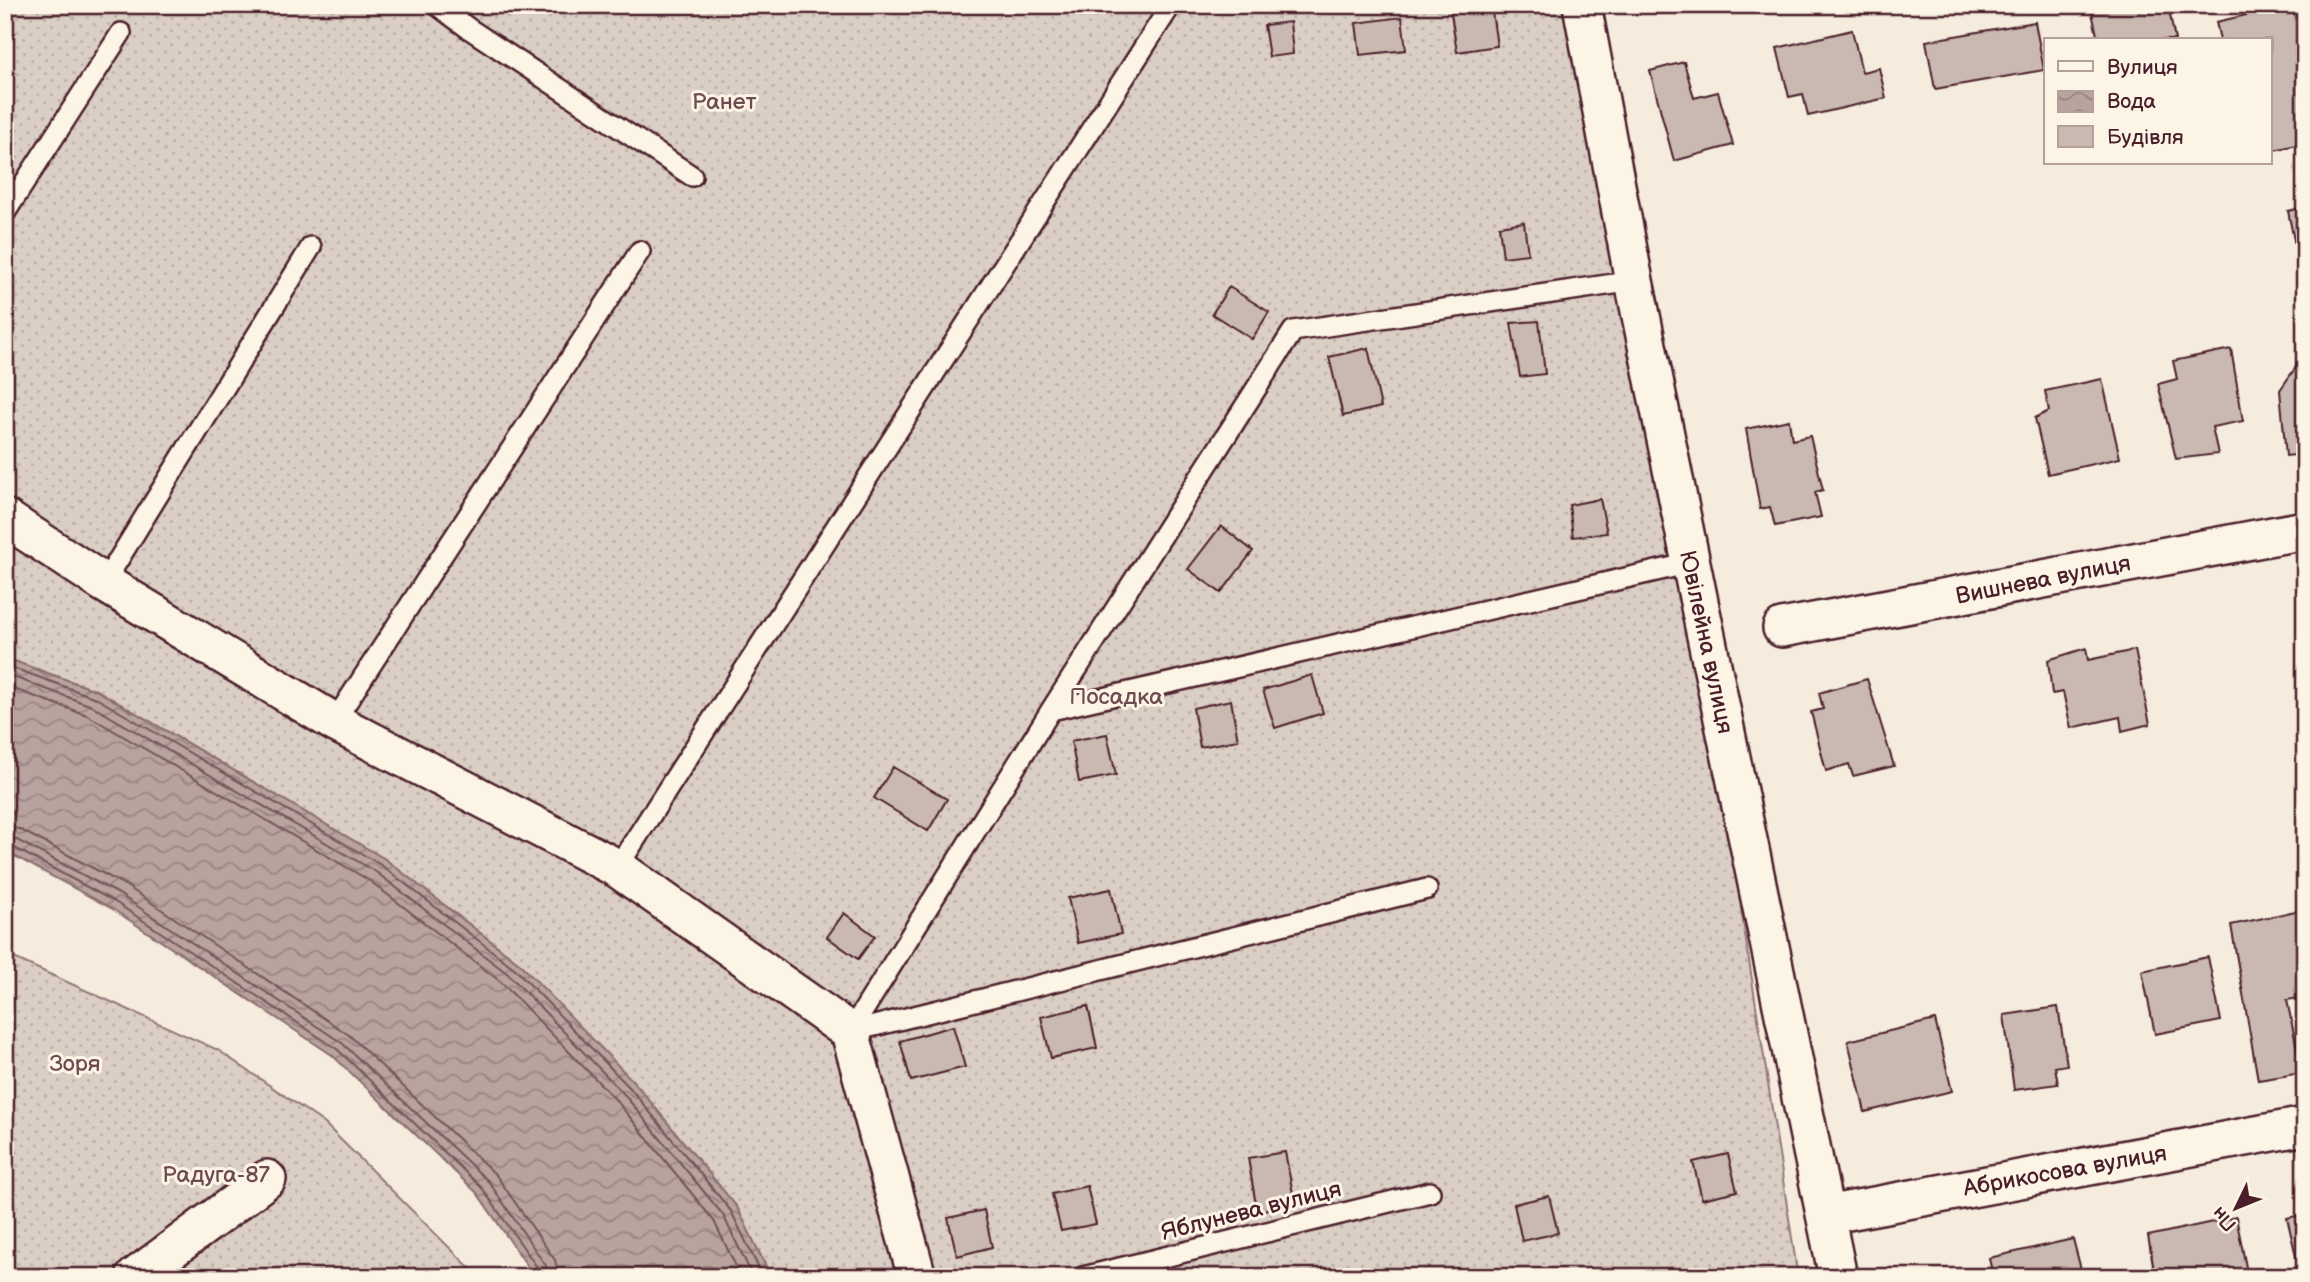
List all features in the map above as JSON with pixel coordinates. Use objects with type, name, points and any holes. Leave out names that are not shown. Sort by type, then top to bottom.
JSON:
[{"type":"street","name":"Ювілейна вулиця","points":[[1582,5],[1634,281],[1838,1277]]},
{"type":"street","points":[[5,518],[104,583],[334,722],[617,868],[850,1032],[917,1277]]},
{"type":"street","name":"Вишнева вулиця","points":[[1782,628],[2305,530]]},
{"type":"street","name":"Абрикосова вулиця","points":[[1826,1214],[2305,1126]]},
{"type":"street","points":[[135,1277],[267,1179]]},
{"type":"lane","points":[[437,5],[692,176]]},
{"type":"lane","points":[[617,868],[1171,5]]},
{"type":"lane","points":[[5,213],[121,33]]},
{"type":"lane","points":[[104,583],[312,247]]},
{"type":"lane","points":[[334,722],[640,251]]},
{"type":"lane","points":[[850,1032],[1051,710],[1293,331],[1634,281]]},
{"type":"lane","points":[[1051,710],[1691,563]]},
{"type":"lane","points":[[850,1032],[1427,889]]},
{"type":"lane","name":"Яблунева вулиця","points":[[1083,1277],[1430,1192]]},
{"type":"green space","name":"Посадка","points":[[5,5],[1568,5],[1705,676],[1798,1277],[771,1277],[737,1207],[519,963],[385,859],[98,691],[5,658]]},
{"type":"green space","name":"Радуга-87","points":[[5,954],[218,1050],[324,1123],[479,1277],[5,1277]]},
{"type":"water","points":[[5,658],[98,691],[385,859],[519,963],[635,1083],[737,1207],[771,1277],[535,1277],[477,1193],[332,1055],[111,908],[5,851]]},
{"type":"building","points":[[1491,5],[1497,46],[1457,52],[1450,7]]},
{"type":"building","points":[[2106,5],[2168,5],[2175,38],[2098,38],[2091,8]]},
{"type":"building","points":[[2298,5],[2305,36],[2305,143],[2272,151],[2272,38],[2220,38],[2216,22]]},
{"type":"building","points":[[1402,17],[1406,50],[1360,55],[1356,23]]},
{"type":"building","points":[[1290,22],[1293,54],[1269,57],[1264,25]]},
{"type":"building","points":[[2035,22],[2044,70],[1935,89],[1926,41]]},
{"type":"building","points":[[1852,30],[1862,72],[1879,68],[1886,98],[1808,116],[1803,94],[1789,97],[1777,48]]},
{"type":"building","points":[[1684,62],[1694,98],[1718,92],[1733,145],[1674,161],[1650,71]]},
{"type":"building","points":[[2305,207],[2305,269],[2300,270],[2288,211]]},
{"type":"building","points":[[1524,222],[1528,254],[1503,257],[1499,226]]},
{"type":"building","points":[[1229,287],[1269,312],[1252,339],[1212,314]]},
{"type":"building","points":[[1539,321],[1545,374],[1520,377],[1511,323]]},
{"type":"building","points":[[1368,348],[1381,407],[1343,416],[1329,357]]},
{"type":"building","points":[[2231,349],[2243,421],[2212,427],[2218,454],[2176,459],[2158,384],[2177,379],[2173,361]]},
{"type":"building","points":[[2305,354],[2305,454],[2286,456],[2280,390]]},
{"type":"building","points":[[2102,379],[2120,458],[2048,474],[2035,418],[2049,411],[2045,391]]},
{"type":"building","points":[[1789,420],[1792,440],[1810,436],[1823,490],[1815,492],[1821,517],[1775,526],[1770,507],[1760,509],[1746,429]]},
{"type":"building","points":[[1600,499],[1607,533],[1573,537],[1569,505]]},
{"type":"building","points":[[1221,526],[1253,551],[1221,593],[1188,569]]},
{"type":"building","points":[[2086,648],[2088,660],[2135,650],[2150,724],[2122,731],[2120,717],[2071,728],[2063,692],[2052,694],[2048,660]]},
{"type":"building","points":[[1312,675],[1323,713],[1275,728],[1263,690]]},
{"type":"building","points":[[1867,679],[1894,766],[1853,776],[1849,764],[1826,771],[1811,712],[1823,709],[1819,693]]},
{"type":"building","points":[[1231,700],[1238,740],[1200,747],[1193,708]]},
{"type":"building","points":[[1107,734],[1116,775],[1079,782],[1071,741]]},
{"type":"building","points":[[893,767],[947,799],[928,831],[874,798]]},
{"type":"building","points":[[1111,889],[1121,934],[1078,943],[1068,898]]},
{"type":"building","points":[[2305,909],[2305,997],[2287,1000],[2302,1073],[2258,1080],[2231,925]]},
{"type":"building","points":[[844,913],[875,936],[858,959],[827,937]]},
{"type":"building","points":[[2208,957],[2221,1021],[2155,1034],[2142,971]]},
{"type":"building","points":[[1088,1006],[1097,1048],[1051,1058],[1041,1017]]},
{"type":"building","points":[[2058,1007],[2067,1065],[2055,1067],[2058,1084],[2014,1090],[2004,1015]]},
{"type":"building","points":[[1935,1020],[1952,1091],[1865,1112],[1848,1041]]},
{"type":"building","points":[[953,1026],[965,1067],[911,1081],[900,1041]]},
{"type":"building","points":[[1285,1152],[1295,1204],[1257,1211],[1248,1158]]},
{"type":"building","points":[[1728,1154],[1737,1191],[1702,1199],[1693,1162]]},
{"type":"building","points":[[1087,1186],[1096,1224],[1061,1231],[1052,1194]]},
{"type":"building","points":[[1549,1196],[1558,1233],[1522,1241],[1514,1204]]},
{"type":"building","points":[[984,1210],[992,1247],[957,1256],[948,1218]]},
{"type":"building","points":[[2305,1214],[2305,1277],[2301,1277],[2287,1218]]},
{"type":"building","points":[[2236,1217],[2248,1277],[2170,1277],[2169,1273],[2155,1276],[2148,1236]]},
{"type":"building","points":[[2073,1239],[2083,1277],[1993,1277],[1989,1258]]},
{"type":"park label","name":"Ранет","points":[[724,101]]},
{"type":"park label","name":"Зоря","points":[[75,1063]]}]
